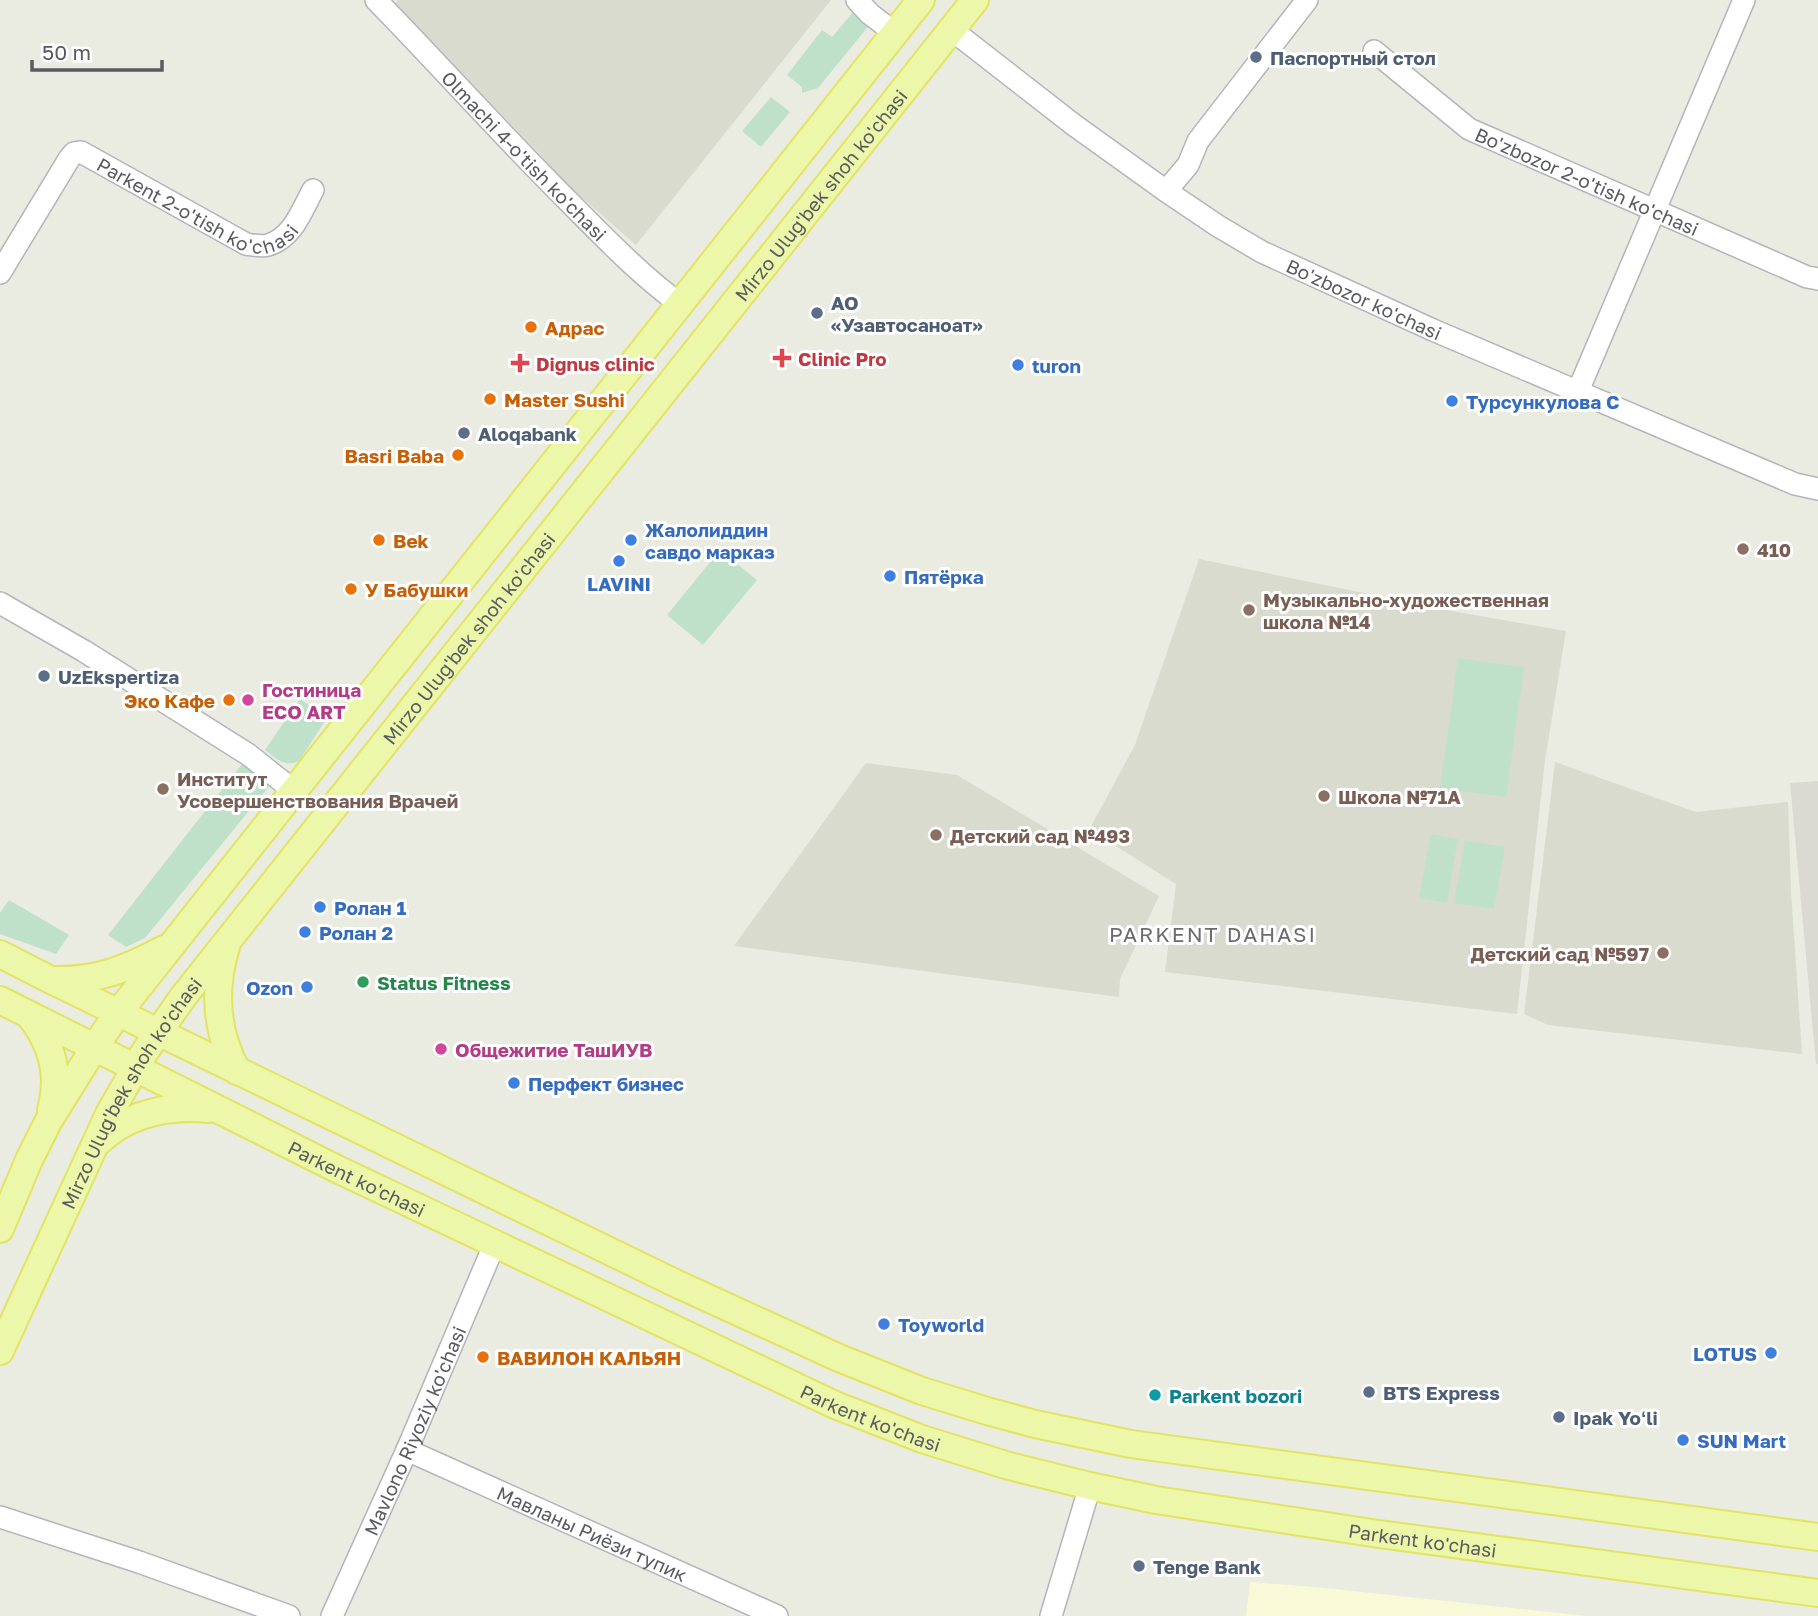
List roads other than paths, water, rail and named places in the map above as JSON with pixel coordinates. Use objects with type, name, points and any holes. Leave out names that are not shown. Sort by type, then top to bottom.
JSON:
[{"type":"main road","name":"Mirzo Ulug'bek shoh ko'chasi","points":[[0,1351],[109,1114],[183,997],[975,0]]},
{"type":"main road","points":[[0,1229],[48,1122],[118,1013],[601,403],[920,2],[952,30]]},
{"type":"main road","points":[[601,403],[634,430]]},
{"type":"main road","points":[[229,939],[220,972],[218,1006],[223,1041],[237,1071]]},
{"type":"main road","points":[[48,979],[78,979],[108,974],[136,964],[171,945]]},
{"type":"main road","points":[[0,954],[675,1283],[839,1358],[922,1391],[1035,1424],[1131,1444],[1818,1536]]},
{"type":"main road","name":"Parkent ko'chasi","points":[[0,1000],[217,1110],[835,1405],[922,1439],[1009,1466],[1156,1500],[1818,1593]]},
{"type":"main road","points":[[118,1013],[135,1069]]},
{"type":"main road","points":[[28,1015],[45,1037],[54,1060],[55,1089],[48,1122]]},
{"type":"main road","points":[[94,1048],[158,1033]]},
{"type":"main road","points":[[94,1146],[117,1127],[146,1113],[178,1108],[217,1110]]},
{"type":"street","name":"Olmachi 4-o'tish ko'chasi","points":[[376,0],[528,161],[628,261],[680,304]]},
{"type":"street","points":[[857,0],[895,33]]},
{"type":"street","points":[[1166,191],[1188,165],[1198,141],[1307,0]]},
{"type":"street","points":[[1578,391],[1744,0]]},
{"type":"street","name":"Bo'zbozor ko'chasi","points":[[952,30],[1074,125],[1166,191],[1262,252],[1360,297],[1795,484],[1818,489]]},
{"type":"street","name":"Bo'zbozor 2-o'tish ko'chasi","points":[[1374,51],[1469,129],[1653,211],[1818,279]]},
{"type":"street","name":"Parkent 2-o'tish ko'chasi","points":[[0,273],[74,153],[81,152],[246,244],[266,246],[283,239],[313,190]]},
{"type":"street","points":[[0,603],[84,651],[249,755],[293,791]]},
{"type":"street","name":"Mavlono Riyoziy ko'chasi","points":[[332,1616],[407,1450],[495,1243]]},
{"type":"street","name":"Мавланы Риёзи тупик","points":[[407,1450],[777,1616]]},
{"type":"street","points":[[1051,1616],[1090,1486]]},
{"type":"street","points":[[0,1517],[139,1562],[289,1616]]},
{"type":"place","name":"Паспортный стол","points":[[1256,57]]},
{"type":"place","name":"АО «Узавтосаноат»","points":[[817,313]]},
{"type":"place","name":"Адрас","points":[[531,327]]},
{"type":"place","name":"Clinic Pro","points":[[782,358]]},
{"type":"place","name":"Dignus clinic","points":[[520,363]]},
{"type":"place","name":"turon","points":[[1018,365]]},
{"type":"place","name":"Master Sushi","points":[[490,399]]},
{"type":"place","name":"Турсункулова С","points":[[1452,401]]},
{"type":"place","name":"Aloqabank","points":[[464,433]]},
{"type":"place","name":"Basri Baba","points":[[458,455]]},
{"type":"place","name":"Bek","points":[[379,540]]},
{"type":"place","name":"Жалолиддин савдо марказ","points":[[631,540]]},
{"type":"place","name":"410","points":[[1743,549]]},
{"type":"place","name":"LAVINI","points":[[619,561]]},
{"type":"place","name":"Пятёрка","points":[[890,576]]},
{"type":"place","name":"У Бабушки","points":[[351,589]]},
{"type":"place","name":"Музыкально-художественная школа №14","points":[[1249,610]]},
{"type":"place","name":"UzEkspertiza","points":[[44,676]]},
{"type":"place","name":"Эко Кафе","points":[[229,700]]},
{"type":"place","name":"Гостиница ECO ART","points":[[248,700]]},
{"type":"place","name":"Институт Усовершенствования Врачей","points":[[163,789]]},
{"type":"place","name":"Школа №71А","points":[[1324,796]]},
{"type":"place","name":"Детский сад №493","points":[[936,835]]},
{"type":"place","name":"Ролан 1","points":[[320,907]]},
{"type":"place","name":"Ролан 2","points":[[305,932]]},
{"type":"place","name":"Детский сад №597","points":[[1663,953]]},
{"type":"place","name":"Status Fitness","points":[[363,982]]},
{"type":"place","name":"Ozon","points":[[307,987]]},
{"type":"place","name":"Общежитие ТашИУВ","points":[[441,1049]]},
{"type":"place","name":"Перфект бизнес","points":[[514,1083]]},
{"type":"place","name":"Toyworld","points":[[884,1324]]},
{"type":"place","name":"LOTUS","points":[[1771,1353]]},
{"type":"place","name":"ВАВИЛОН КАЛЬЯН","points":[[483,1357]]},
{"type":"place","name":"BTS Express","points":[[1369,1392]]},
{"type":"place","name":"Parkent bozori","points":[[1155,1395]]},
{"type":"place","name":"Ipak Yoʻli","points":[[1559,1417]]},
{"type":"place","name":"SUN Mart","points":[[1683,1440]]},
{"type":"place","name":"Tenge Bank","points":[[1139,1566]]},
{"type":"district","name":"PARKENT DAHASI","points":[[1213,934]]}]
